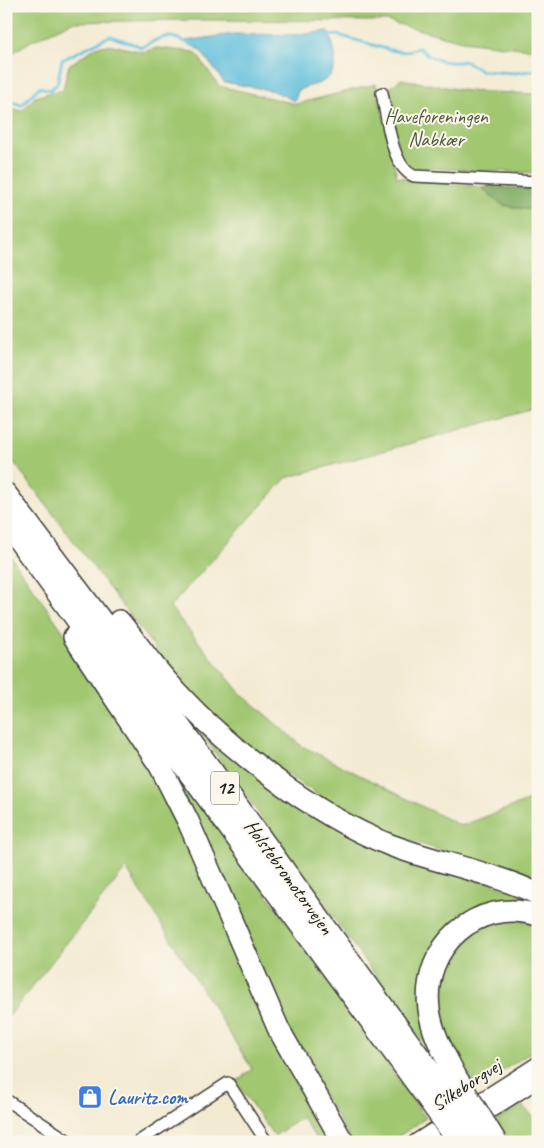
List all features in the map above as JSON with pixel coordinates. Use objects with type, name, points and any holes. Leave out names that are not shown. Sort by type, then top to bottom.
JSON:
[{"type":"highway","points":[[6,477],[166,680],[202,718],[251,761],[307,800],[389,845],[538,894]]},
{"type":"highway","name":"Holstebromotorvejen","points":[[6,494],[149,684],[480,1142]]},
{"type":"highway","name":"Holstebromotorvejen","points":[[6,523],[440,1085],[458,1142]]},
{"type":"highway","points":[[6,538],[160,766],[188,822],[279,1030],[344,1142]]},
{"type":"highway","points":[[496,1142],[440,1085],[436,1035],[429,1010],[428,981],[435,960],[446,942],[465,924],[486,914],[512,910],[538,915]]},
{"type":"main road","name":"Silkeborgvej","points":[[417,1142],[538,1065]]},
{"type":"main road","name":"Silkeborgvej","points":[[438,1142],[538,1079]]},
{"type":"street","points":[[382,93],[399,165],[406,173],[414,176],[538,182]]},
{"type":"street","points":[[138,1142],[228,1083],[266,1141]]},
{"type":"street","points":[[6,1100],[69,1142]]},
{"type":"green space","points":[[6,6],[538,6],[538,50],[462,41],[386,21],[187,20],[72,22],[31,41],[6,57]]},
{"type":"green space","points":[[112,45],[143,52],[157,48],[195,52],[219,86],[296,104],[376,84],[397,177],[481,187],[503,205],[538,211],[538,408],[286,478],[170,607],[240,693],[302,746],[461,826],[538,797],[538,883],[400,837],[327,801],[258,755],[184,687],[6,452],[6,109],[22,111],[35,97],[63,89],[69,65],[98,46]]},
{"type":"green space","name":"Haveforeningen Nabkær","points":[[401,79],[467,91],[538,94],[538,173],[405,167],[398,149],[386,91]]},
{"type":"green space","points":[[481,187],[538,188],[538,211],[503,205]]},
{"type":"green space","points":[[6,550],[72,644],[155,772],[336,1142],[318,1142],[302,1117],[274,1136],[236,1082],[252,1069],[126,868],[9,1016],[6,1013]]},
{"type":"green space","points":[[183,708],[306,808],[528,897],[538,908],[505,904],[430,956],[445,1073]]},
{"type":"green space","points":[[140,716],[426,1118],[390,1142],[352,1142],[285,1030]]},
{"type":"green space","points":[[513,918],[538,924],[538,1048],[473,1089],[445,1034],[438,1009],[437,984],[451,947],[489,923]]},
{"type":"green space","points":[[521,1105],[538,1121],[538,1142],[508,1142],[495,1121]]},
{"type":"water","points":[[328,31],[335,52],[332,73],[320,83],[298,90],[295,101],[274,91],[224,82],[200,50],[185,41],[234,34],[299,35]]},
{"type":"waterway","points":[[327,36],[338,35],[403,52],[419,48],[429,56],[446,62],[465,61],[482,71],[515,73],[538,70]]},
{"type":"waterway","points":[[6,101],[22,105],[39,87],[50,90],[57,84],[62,60],[110,36],[142,47],[168,37],[173,37],[194,46]]},
{"type":"place","name":"Lauritz.com","points":[[90,1097]]}]
